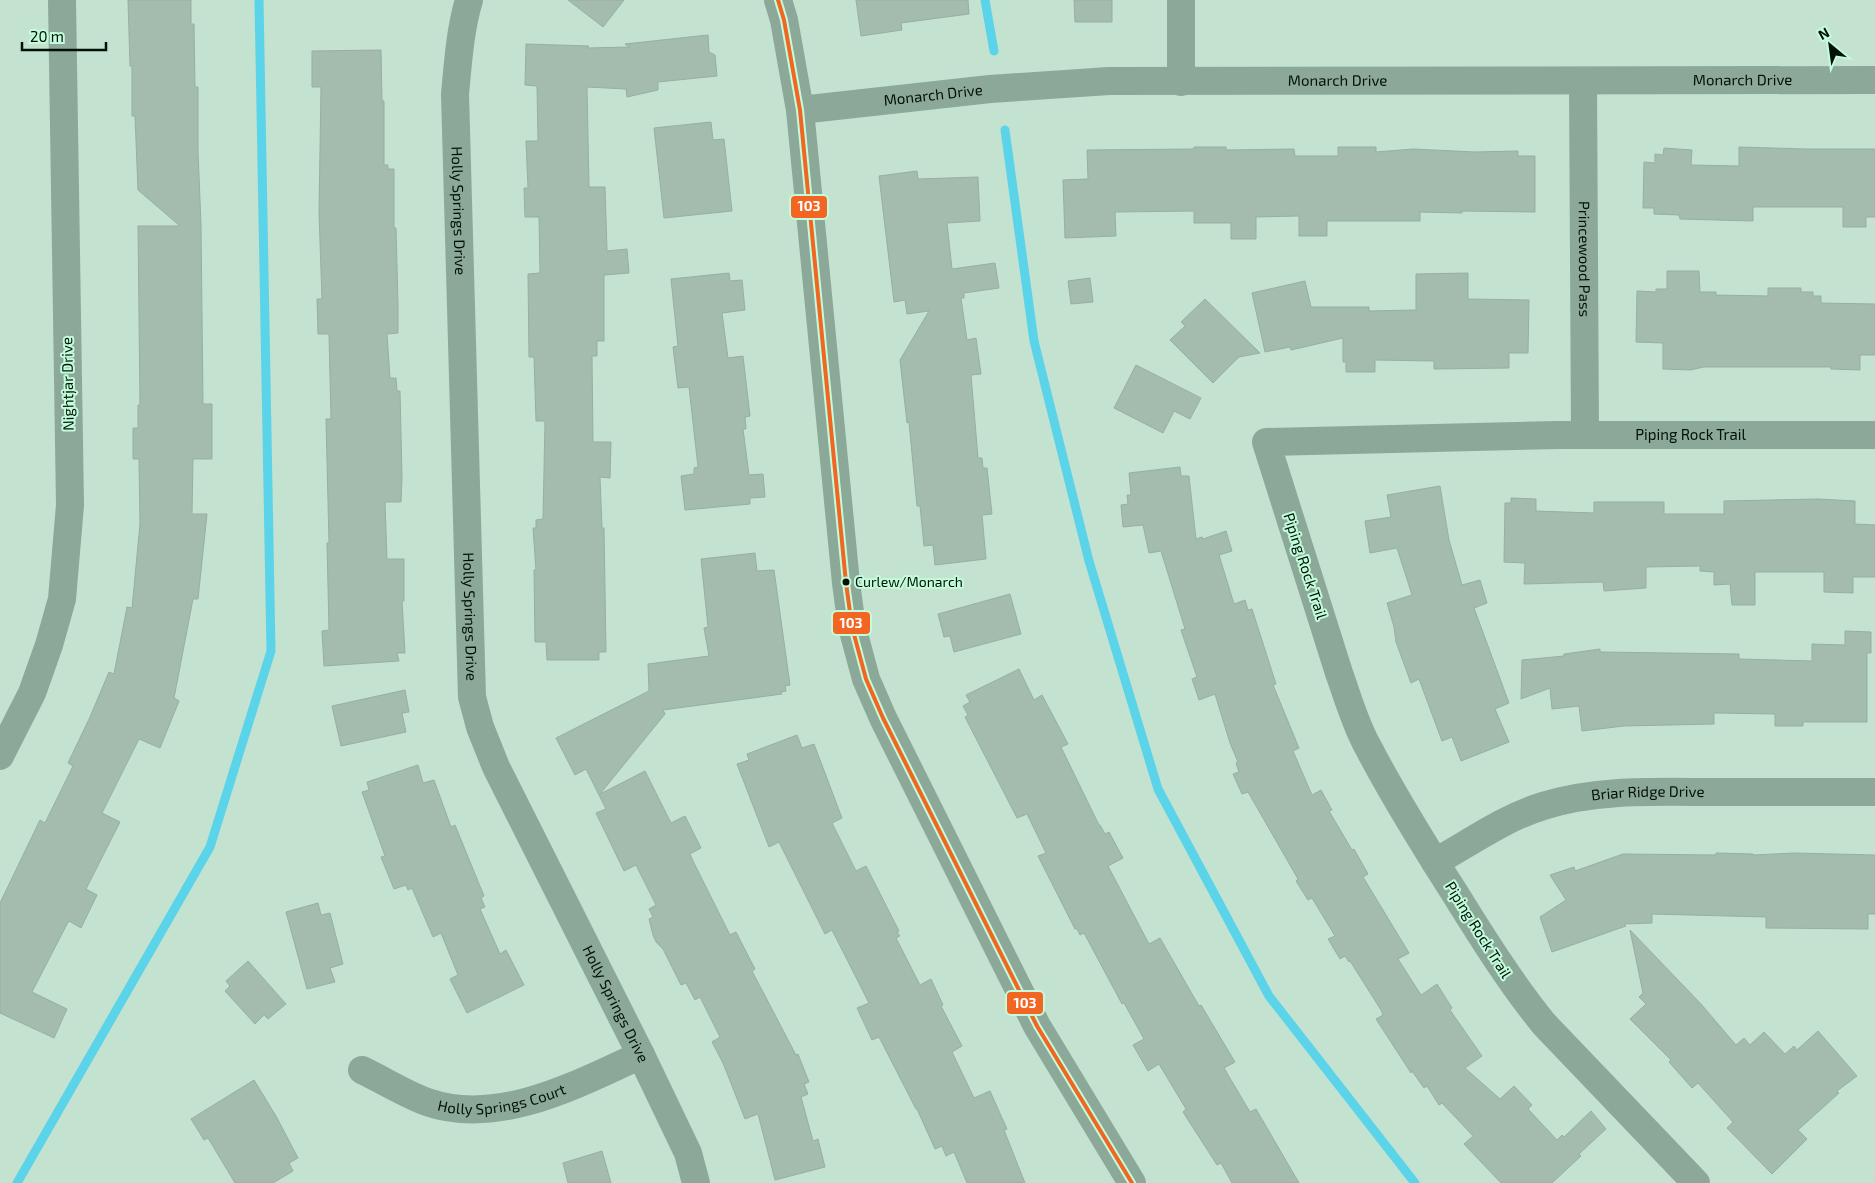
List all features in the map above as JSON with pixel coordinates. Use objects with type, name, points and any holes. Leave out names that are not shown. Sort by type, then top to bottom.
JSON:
[{"type":"street","name":"Nightjar Drive","points":[[0,756],[32,693],[49,645],[62,599],[67,555],[70,505],[62,0]]},
{"type":"street","name":"Holly Springs Drive","points":[[470,0],[466,11],[458,60],[455,94],[472,696],[480,727],[496,767],[642,1055],[688,1153],[696,1183]]},
{"type":"street","points":[[778,0],[784,20],[800,110],[842,557],[852,627],[866,679],[926,807],[1037,1026],[1132,1183]]},
{"type":"street","points":[[1181,0],[1181,82]]},
{"type":"street","name":"Monarch Drive","points":[[800,110],[990,89],[1109,82],[1875,80]]},
{"type":"street","name":"Princewood Pass","points":[[1582,81],[1586,435]]},
{"type":"street","name":"Piping Rock Trail","points":[[1696,1183],[1544,1024],[1510,981],[1435,862],[1367,746],[1352,710],[1266,442],[1586,435],[1875,436]]},
{"type":"street","name":"Briar Ridge Drive","points":[[1435,862],[1502,823],[1542,806],[1577,798],[1615,793],[1660,792],[1875,792]]},
{"type":"street","name":"Holly Springs Court","points":[[362,1070],[427,1102],[465,1110],[510,1107],[579,1084],[642,1055]]},
{"type":"building","points":[[128,0],[191,0],[191,24],[194,24],[195,87],[198,87],[203,404],[212,404],[212,459],[193,459],[192,514],[207,514],[198,599],[193,599],[174,698],[179,701],[160,748],[139,739],[102,813],[120,822],[86,889],[97,895],[81,928],[69,921],[32,992],[67,1009],[54,1038],[0,1013],[0,903],[40,820],[45,823],[73,766],[68,763],[109,672],[114,674],[127,607],[132,608],[140,524],[139,459],[133,459],[133,428],[138,428],[138,405],[140,405],[138,226],[180,226],[138,190],[135,116],[132,116],[132,66],[130,66]]},
{"type":"building","points":[[568,0],[624,0],[603,27]]},
{"type":"building","points":[[856,0],[968,0],[969,14],[901,23],[902,30],[861,36]]},
{"type":"building","points":[[1074,0],[1112,0],[1112,22],[1075,22]]},
{"type":"building","points":[[708,35],[709,52],[715,55],[717,76],[658,82],[658,90],[627,97],[626,89],[587,87],[589,187],[605,187],[607,251],[627,249],[629,273],[604,275],[604,341],[597,341],[597,356],[592,356],[593,442],[611,442],[610,478],[600,477],[602,528],[604,528],[606,652],[599,652],[599,660],[547,660],[546,642],[535,642],[534,570],[536,570],[533,528],[536,528],[536,520],[543,519],[545,421],[536,421],[534,357],[529,357],[528,274],[540,273],[539,217],[525,217],[524,188],[528,188],[526,141],[538,141],[537,86],[525,85],[526,44],[589,46],[587,48],[630,47],[625,44]]},
{"type":"building","points":[[381,50],[382,101],[384,101],[384,165],[388,165],[388,169],[394,169],[394,228],[396,228],[398,305],[398,333],[387,334],[390,378],[396,378],[397,391],[400,391],[402,478],[401,502],[385,502],[387,559],[404,559],[404,601],[402,601],[405,653],[397,653],[399,661],[324,666],[322,631],[329,630],[326,419],[331,419],[329,334],[318,334],[317,299],[322,299],[319,213],[321,87],[312,87],[312,51]]},
{"type":"building","points":[[711,122],[713,140],[724,139],[732,211],[664,218],[654,128]]},
{"type":"building","points":[[1194,147],[1226,147],[1226,150],[1294,149],[1295,156],[1338,156],[1338,147],[1376,147],[1376,152],[1413,149],[1475,152],[1518,151],[1518,156],[1535,156],[1535,212],[1420,212],[1420,221],[1327,221],[1327,236],[1299,236],[1299,216],[1256,217],[1256,239],[1231,239],[1231,223],[1194,223],[1194,211],[1115,212],[1116,236],[1065,238],[1063,180],[1088,179],[1087,150],[1194,149]]},
{"type":"building","points":[[1739,147],[1875,149],[1875,217],[1866,217],[1866,227],[1843,227],[1843,207],[1753,207],[1753,221],[1680,219],[1679,215],[1654,214],[1654,208],[1643,208],[1644,162],[1655,163],[1655,154],[1663,155],[1664,148],[1692,150],[1691,165],[1739,166]]},
{"type":"building","points":[[917,171],[918,179],[978,177],[980,221],[947,223],[952,269],[995,263],[999,288],[964,293],[964,298],[961,298],[967,340],[976,338],[981,374],[971,375],[978,458],[982,458],[983,468],[987,468],[992,514],[982,515],[986,559],[935,565],[933,545],[924,546],[920,506],[917,506],[909,422],[907,423],[900,360],[929,311],[907,314],[905,300],[894,302],[879,176]]},
{"type":"building","points":[[1667,271],[1699,271],[1700,292],[1716,292],[1716,295],[1768,296],[1768,288],[1801,288],[1801,292],[1813,292],[1813,296],[1821,296],[1821,303],[1875,304],[1875,355],[1860,355],[1860,370],[1831,369],[1831,367],[1704,367],[1690,370],[1663,369],[1663,343],[1636,342],[1637,291],[1656,292],[1656,289],[1667,289]]},
{"type":"building","points":[[729,273],[730,281],[742,280],[745,310],[722,313],[728,358],[743,356],[750,416],[745,417],[746,429],[743,429],[749,475],[763,474],[765,497],[750,498],[750,504],[685,510],[681,476],[694,474],[694,468],[698,467],[689,387],[678,388],[673,347],[678,346],[671,279]]},
{"type":"building","points":[[1468,273],[1468,299],[1529,300],[1528,353],[1509,353],[1509,368],[1434,369],[1434,361],[1375,360],[1375,372],[1346,372],[1346,362],[1343,362],[1343,338],[1291,350],[1290,347],[1265,352],[1252,293],[1305,281],[1311,307],[1369,307],[1369,311],[1416,310],[1416,274]]},
{"type":"building","points":[[1090,278],[1093,302],[1071,304],[1068,281]]},
{"type":"building","points":[[1205,299],[1260,353],[1239,357],[1213,383],[1170,340],[1185,326],[1181,322]]},
{"type":"building","points":[[1136,365],[1201,398],[1190,419],[1174,411],[1163,433],[1114,408]]},
{"type":"building","points":[[1180,467],[1181,476],[1189,476],[1196,539],[1202,537],[1203,539],[1226,531],[1232,551],[1219,555],[1234,604],[1245,600],[1248,610],[1252,609],[1276,684],[1273,685],[1299,748],[1293,751],[1312,795],[1321,790],[1332,810],[1329,811],[1368,874],[1363,877],[1409,953],[1398,959],[1421,995],[1437,984],[1452,1008],[1450,1010],[1482,1056],[1465,1068],[1500,1099],[1514,1086],[1532,1105],[1528,1109],[1557,1140],[1562,1135],[1564,1137],[1591,1111],[1606,1129],[1552,1183],[1501,1183],[1464,1144],[1473,1136],[1442,1103],[1439,1105],[1427,1086],[1424,1088],[1412,1071],[1411,1073],[1376,1019],[1383,1015],[1381,1010],[1350,961],[1345,956],[1340,959],[1328,939],[1335,936],[1312,898],[1308,900],[1296,881],[1298,879],[1248,792],[1242,794],[1233,774],[1239,772],[1236,763],[1238,762],[1215,694],[1199,700],[1192,679],[1197,677],[1181,630],[1185,629],[1161,551],[1149,553],[1143,525],[1123,527],[1121,505],[1128,504],[1127,495],[1131,495],[1129,473]]},
{"type":"building","points":[[1440,486],[1449,540],[1462,585],[1480,580],[1487,603],[1474,608],[1509,703],[1495,709],[1509,742],[1461,761],[1452,737],[1442,741],[1419,679],[1411,683],[1396,642],[1387,603],[1412,595],[1397,548],[1370,553],[1365,521],[1391,517],[1387,495]]},
{"type":"building","points":[[1511,498],[1536,499],[1536,511],[1594,513],[1594,502],[1664,502],[1664,514],[1724,514],[1724,501],[1818,499],[1855,501],[1855,524],[1875,525],[1875,577],[1853,577],[1853,593],[1824,592],[1824,572],[1755,572],[1755,605],[1732,605],[1730,584],[1714,585],[1714,572],[1700,571],[1700,566],[1646,567],[1646,588],[1604,591],[1603,582],[1524,584],[1525,563],[1504,562],[1505,503],[1511,503]]},
{"type":"building","points":[[755,553],[757,571],[774,570],[790,685],[785,686],[786,691],[781,692],[782,694],[663,710],[665,714],[600,794],[645,771],[671,823],[685,816],[701,848],[690,854],[692,859],[730,935],[736,932],[755,969],[752,971],[796,1055],[798,1054],[809,1082],[804,1084],[808,1094],[801,1097],[813,1141],[818,1139],[825,1167],[775,1180],[758,1114],[745,1119],[723,1063],[712,1042],[720,1037],[700,997],[695,1000],[686,983],[681,985],[663,949],[656,942],[649,919],[653,917],[649,909],[656,905],[636,865],[624,871],[596,813],[606,809],[586,769],[575,775],[556,738],[649,691],[648,664],[709,656],[704,628],[708,627],[701,559]]},
{"type":"building","points":[[1010,594],[1021,634],[954,652],[950,636],[944,637],[938,614]]},
{"type":"building","points":[[1845,631],[1871,632],[1871,653],[1867,653],[1867,722],[1803,722],[1803,726],[1775,726],[1775,714],[1714,713],[1714,724],[1624,726],[1582,731],[1579,706],[1552,709],[1550,688],[1521,699],[1522,660],[1564,656],[1564,654],[1600,649],[1600,652],[1739,654],[1739,659],[1812,661],[1812,644],[1845,645]]},
{"type":"building","points":[[1019,669],[1034,700],[1042,695],[1068,744],[1061,747],[1099,825],[1105,834],[1109,832],[1123,858],[1108,866],[1149,944],[1160,938],[1199,1006],[1201,1005],[1235,1062],[1224,1068],[1250,1112],[1256,1109],[1299,1183],[1232,1183],[1221,1163],[1217,1165],[1183,1112],[1186,1109],[1159,1064],[1148,1071],[1133,1045],[1144,1039],[1124,1003],[1122,1004],[1084,933],[1080,935],[1077,929],[1075,929],[1038,856],[1046,853],[1027,814],[1017,818],[965,717],[968,715],[963,706],[970,702],[966,695]]},
{"type":"building","points":[[405,690],[409,712],[402,713],[406,732],[341,746],[332,706]]},
{"type":"building","points":[[797,735],[802,748],[814,744],[842,818],[832,823],[856,871],[866,866],[899,931],[897,932],[900,936],[896,938],[920,985],[931,979],[943,1005],[941,1006],[962,1046],[952,1052],[974,1098],[990,1091],[1007,1129],[1004,1130],[1025,1183],[967,1183],[954,1152],[946,1156],[942,1146],[935,1149],[917,1109],[879,1037],[872,1040],[857,1008],[869,1003],[832,930],[825,934],[779,842],[769,847],[737,764],[749,760],[747,754]]},
{"type":"building","points":[[418,765],[423,783],[434,780],[451,827],[455,825],[484,896],[481,898],[485,907],[480,909],[500,954],[506,950],[524,985],[467,1013],[450,979],[458,975],[441,933],[433,937],[412,888],[408,890],[406,885],[394,889],[381,857],[385,856],[362,792],[369,790],[367,782]]},
{"type":"building","points":[[1716,853],[1753,855],[1795,853],[1875,855],[1875,914],[1868,914],[1868,929],[1766,928],[1766,917],[1652,914],[1652,923],[1624,924],[1626,926],[1552,952],[1540,917],[1566,900],[1550,875],[1574,867],[1575,871],[1623,854],[1716,855]]},
{"type":"building","points":[[318,903],[321,915],[330,913],[343,964],[330,968],[335,982],[307,989],[286,912]]},
{"type":"building","points":[[1630,930],[1701,1004],[1736,1045],[1744,1038],[1750,1045],[1764,1032],[1785,1054],[1794,1046],[1797,1050],[1818,1031],[1857,1076],[1837,1091],[1839,1093],[1798,1130],[1807,1139],[1772,1174],[1727,1128],[1733,1122],[1698,1083],[1692,1088],[1669,1062],[1671,1060],[1630,1019],[1646,1004],[1639,997],[1643,993]]},
{"type":"building","points":[[248,961],[286,1004],[268,1019],[264,1015],[255,1024],[225,991],[230,986],[226,981]]},
{"type":"building","points":[[254,1080],[298,1158],[289,1163],[293,1171],[273,1183],[235,1183],[208,1138],[204,1140],[191,1119]]},
{"type":"building","points":[[602,1151],[611,1183],[568,1183],[563,1163]]},
{"type":"waterway","points":[[17,1183],[210,847],[271,651],[259,0]]},
{"type":"waterway","points":[[985,0],[994,51]]},
{"type":"waterway","points":[[1005,130],[1034,341],[1089,561],[1158,789],[1269,996],[1415,1183]]},
{"type":"transit line","name":"103","points":[[778,0],[784,20],[800,110],[846,583],[852,627],[866,679],[883,718],[1037,1026],[1132,1183]]},
{"type":"place","name":"Curlew/Monarch","points":[[846,582]]}]
